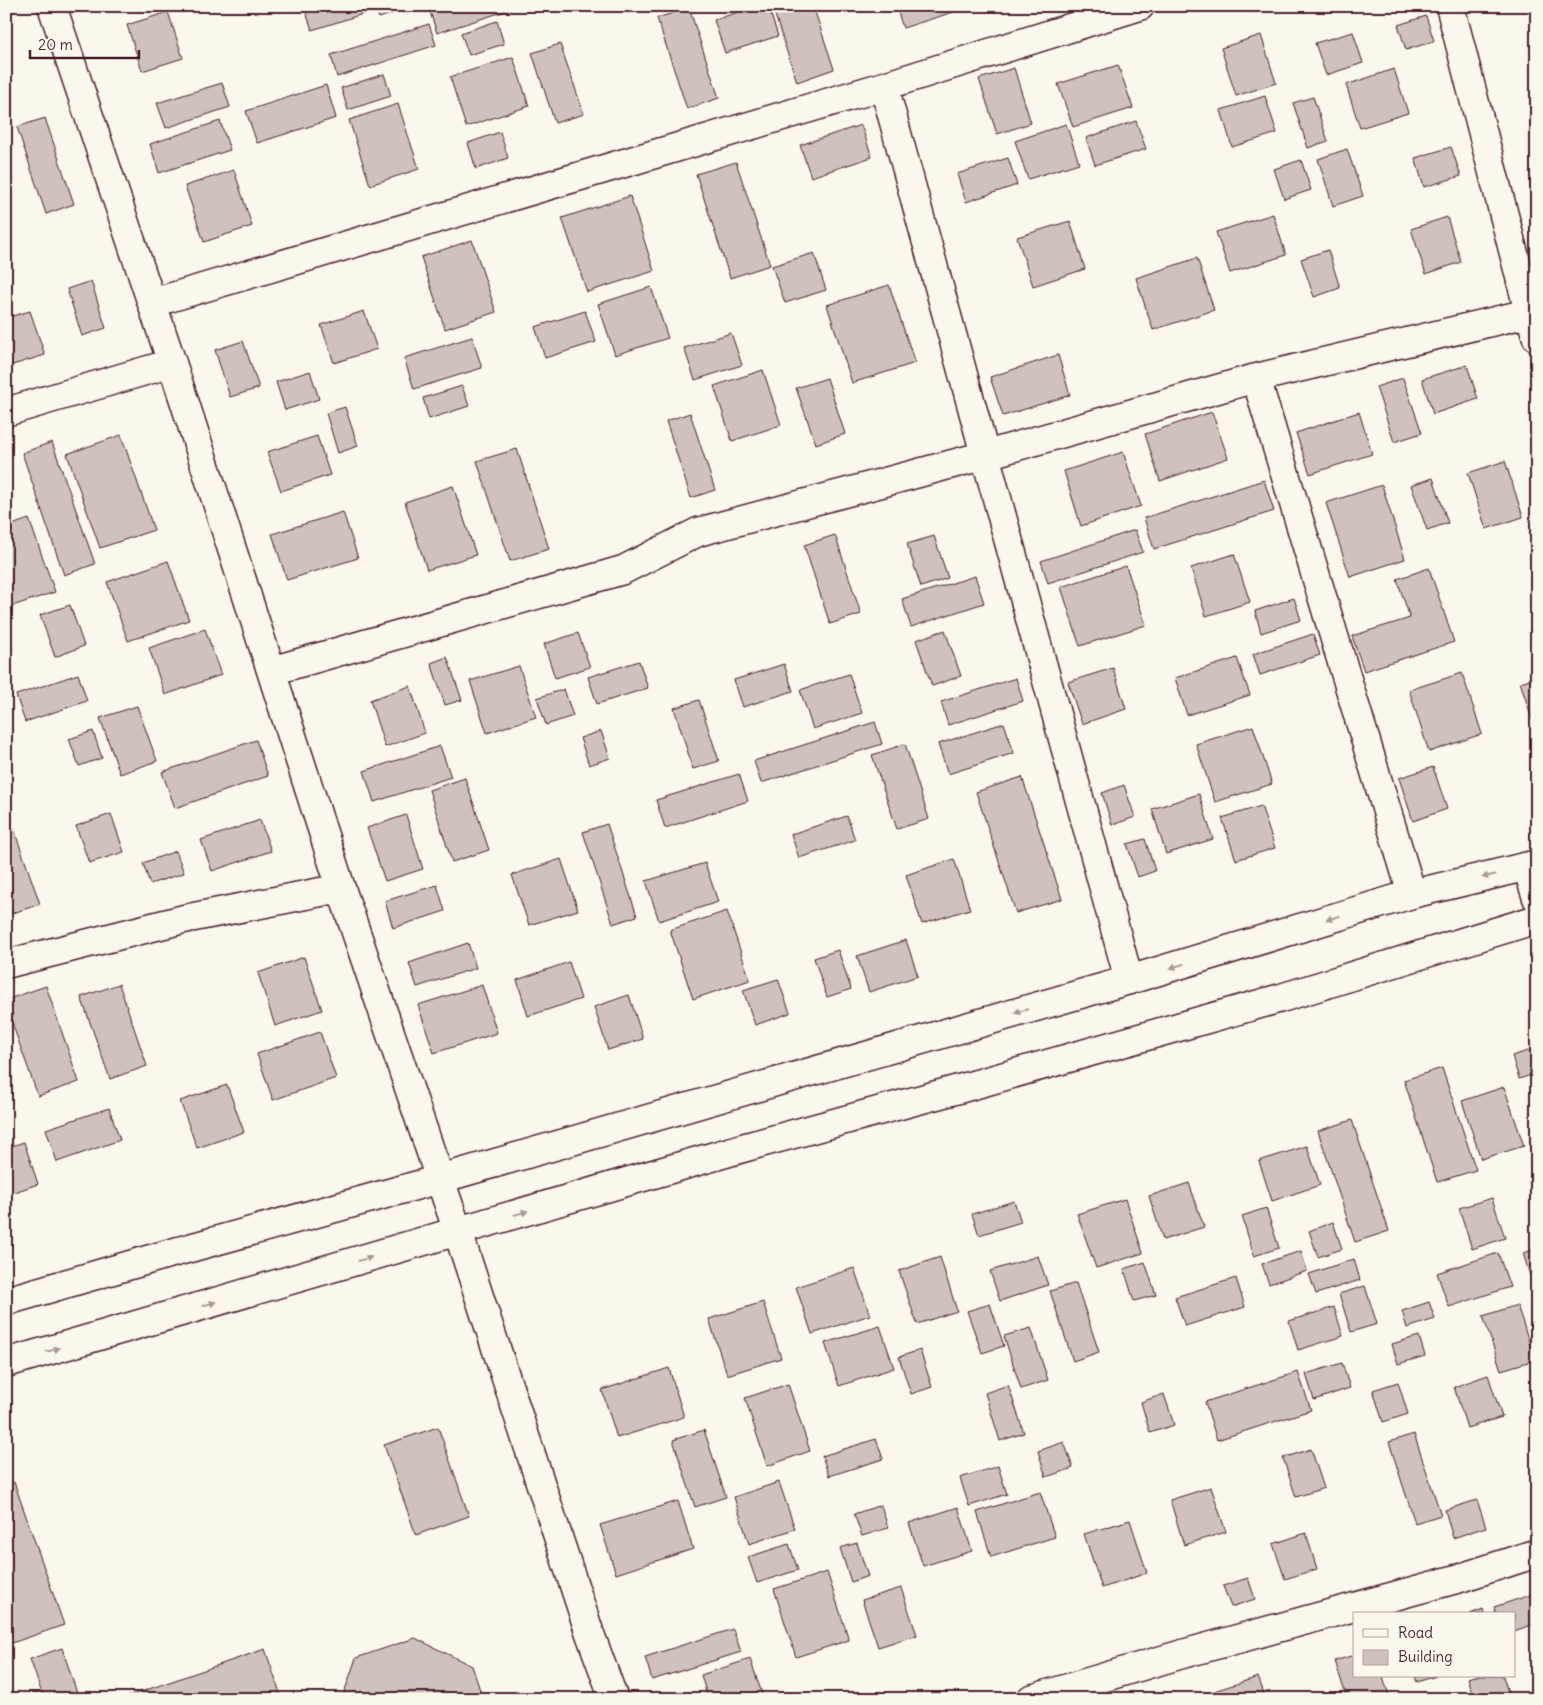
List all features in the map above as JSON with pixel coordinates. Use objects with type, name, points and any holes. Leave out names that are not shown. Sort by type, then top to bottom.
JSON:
[{"type":"street","points":[[52,6],[172,362],[341,888],[458,1232],[589,1631],[614,1699]]},
{"type":"street","points":[[152,303],[884,86],[1140,6]]},
{"type":"street","points":[[1450,6],[1533,312],[1537,338]]},
{"type":"street","points":[[884,86],[1129,980]]},
{"type":"street","points":[[271,672],[623,570],[698,532],[986,455],[1256,378],[1533,312]]},
{"type":"street","points":[[6,412],[172,362]]},
{"type":"street","points":[[1256,378],[1412,894]]},
{"type":"street","points":[[6,1301],[440,1179],[1129,980],[1412,894],[1532,866],[1537,898]]},
{"type":"street","points":[[6,964],[184,918],[341,888]]},
{"type":"street","points":[[6,1363],[736,1150],[1281,998],[1537,920]]},
{"type":"street","points":[[1031,1699],[1188,1653],[1460,1578],[1537,1553]]},
{"type":"building","points":[[304,6],[364,6],[366,13],[312,30]]},
{"type":"building","points":[[375,6],[415,6],[379,18]]},
{"type":"building","points":[[428,6],[521,6],[437,33]]},
{"type":"building","points":[[756,6],[768,6],[778,36],[725,53],[714,20]]},
{"type":"building","points":[[783,6],[813,6],[834,69],[797,82],[773,9]]},
{"type":"building","points":[[896,6],[962,6],[963,9],[903,28]]},
{"type":"building","points":[[689,8],[719,98],[687,109],[657,18]]},
{"type":"building","points":[[168,12],[183,58],[142,71],[127,25]]},
{"type":"building","points":[[1426,16],[1434,41],[1406,50],[1398,25]]},
{"type":"building","points":[[497,21],[504,44],[469,55],[461,33]]},
{"type":"building","points":[[429,24],[436,45],[337,77],[331,55]]},
{"type":"building","points":[[1353,32],[1363,63],[1326,75],[1315,43]]},
{"type":"building","points":[[1261,35],[1276,83],[1236,96],[1221,48]]},
{"type":"building","points":[[560,44],[584,114],[555,123],[532,53]]},
{"type":"building","points":[[513,57],[529,106],[466,127],[450,77]]},
{"type":"building","points":[[1118,65],[1133,108],[1073,127],[1058,84]]},
{"type":"building","points":[[1014,68],[1031,123],[997,134],[979,79]]},
{"type":"building","points":[[1394,69],[1408,113],[1360,128],[1346,85]]},
{"type":"building","points":[[384,74],[391,96],[348,110],[341,88]]},
{"type":"building","points":[[222,83],[230,107],[166,128],[157,103]]},
{"type":"building","points":[[326,85],[336,118],[257,143],[246,111]]},
{"type":"building","points":[[1265,96],[1277,133],[1232,147],[1221,110]]},
{"type":"building","points":[[1313,97],[1328,141],[1308,148],[1293,103]]},
{"type":"building","points":[[398,104],[419,169],[370,185],[349,120]]},
{"type":"building","points":[[45,118],[74,204],[46,214],[17,127]]},
{"type":"building","points":[[220,121],[230,150],[159,173],[150,144]]},
{"type":"building","points":[[1136,121],[1146,149],[1095,165],[1086,138]]},
{"type":"building","points":[[1066,124],[1079,163],[1028,179],[1015,141]]},
{"type":"building","points":[[861,125],[872,157],[811,177],[800,145]]},
{"type":"building","points":[[500,132],[508,158],[476,169],[468,143]]},
{"type":"building","points":[[1451,147],[1461,176],[1424,187],[1415,158]]},
{"type":"building","points":[[1347,149],[1363,196],[1333,206],[1318,159]]},
{"type":"building","points":[[1008,158],[1017,185],[966,202],[957,174]]},
{"type":"building","points":[[1301,160],[1311,190],[1284,199],[1274,169]]},
{"type":"building","points":[[736,162],[770,265],[730,278],[696,174]]},
{"type":"building","points":[[234,170],[252,226],[204,242],[185,186]]},
{"type":"building","points":[[630,196],[654,271],[587,292],[562,218]]},
{"type":"building","points":[[1273,214],[1286,255],[1230,273],[1216,232]]},
{"type":"building","points":[[1447,217],[1461,262],[1426,274],[1411,229]]},
{"type":"building","points":[[1070,221],[1085,269],[1033,286],[1017,237]]},
{"type":"building","points":[[472,240],[496,312],[445,329],[421,257]]},
{"type":"building","points":[[1328,250],[1340,288],[1314,297],[1301,259]]},
{"type":"building","points":[[814,253],[826,290],[785,303],[772,266]]},
{"type":"building","points":[[1197,258],[1214,310],[1153,330],[1136,278]]},
{"type":"building","points":[[91,281],[106,328],[82,336],[67,289]]},
{"type":"building","points":[[889,285],[915,363],[852,383],[827,305]]},
{"type":"building","points":[[651,287],[668,338],[615,355],[598,304]]},
{"type":"building","points":[[30,311],[45,355],[6,367],[6,318]]},
{"type":"building","points":[[364,311],[377,349],[334,363],[321,325]]},
{"type":"building","points":[[585,311],[596,342],[545,358],[535,327]]},
{"type":"building","points":[[731,333],[742,365],[695,380],[684,348]]},
{"type":"building","points":[[472,337],[482,368],[414,389],[404,358]]},
{"type":"building","points":[[243,341],[259,388],[230,397],[215,350]]},
{"type":"building","points":[[1058,355],[1070,395],[1003,416],[990,377]]},
{"type":"building","points":[[1467,365],[1478,399],[1433,414],[1422,379]]},
{"type":"building","points":[[763,370],[781,425],[732,441],[714,386]]},
{"type":"building","points":[[310,371],[319,399],[285,410],[276,382]]},
{"type":"building","points":[[827,378],[845,434],[816,444],[796,388]]},
{"type":"building","points":[[1403,378],[1422,433],[1394,442],[1376,387]]},
{"type":"building","points":[[462,386],[469,406],[429,419],[423,398]]},
{"type":"building","points":[[345,407],[358,446],[338,453],[326,413]]},
{"type":"building","points":[[1212,412],[1228,458],[1160,481],[1145,434]]},
{"type":"building","points":[[1359,412],[1372,454],[1310,474],[1296,433]]},
{"type":"building","points":[[690,413],[715,490],[691,498],[666,421]]},
{"type":"building","points":[[121,435],[154,530],[100,548],[67,454]]},
{"type":"building","points":[[317,436],[330,475],[281,491],[267,452]]},
{"type":"building","points":[[52,442],[95,564],[64,575],[22,453]]},
{"type":"building","points":[[517,449],[549,549],[510,561],[477,461]]},
{"type":"building","points":[[1123,452],[1141,506],[1081,526],[1064,471]]},
{"type":"building","points":[[1505,461],[1523,517],[1486,529],[1468,473]]},
{"type":"building","points":[[1433,478],[1448,523],[1427,530],[1411,485]]},
{"type":"building","points":[[1264,480],[1274,511],[1154,549],[1144,518]]},
{"type":"building","points":[[1382,485],[1405,559],[1350,577],[1326,503]]},
{"type":"building","points":[[453,486],[476,555],[427,570],[405,502]]},
{"type":"building","points":[[343,512],[358,558],[287,580],[272,534]]},
{"type":"building","points":[[29,519],[55,592],[6,608],[6,527]]},
{"type":"building","points":[[1135,530],[1143,552],[1048,583],[1041,561]]},
{"type":"building","points":[[835,535],[861,614],[830,624],[804,545]]},
{"type":"building","points":[[934,536],[948,578],[921,587],[907,544]]},
{"type":"building","points":[[1234,554],[1250,602],[1206,616],[1191,568]]},
{"type":"building","points":[[168,561],[189,620],[128,641],[107,582]]},
{"type":"building","points":[[1126,566],[1146,625],[1080,646],[1061,587]]},
{"type":"building","points":[[1429,568],[1454,642],[1364,671],[1352,636],[1410,618],[1397,579]]},
{"type":"building","points":[[975,576],[984,603],[911,627],[902,599]]},
{"type":"building","points":[[1294,598],[1301,620],[1261,633],[1255,611]]},
{"type":"building","points":[[70,605],[84,646],[55,657],[40,615]]},
{"type":"building","points":[[205,629],[221,675],[165,695],[149,648]]},
{"type":"building","points":[[945,630],[961,676],[932,686],[916,640]]},
{"type":"building","points":[[578,633],[590,667],[555,678],[544,644]]},
{"type":"building","points":[[1313,634],[1320,655],[1260,675],[1253,654]]},
{"type":"building","points":[[447,657],[462,700],[445,705],[431,663]]},
{"type":"building","points":[[1237,658],[1250,695],[1187,715],[1175,678]]},
{"type":"building","points":[[639,661],[648,688],[597,704],[588,677]]},
{"type":"building","points":[[784,664],[793,691],[743,707],[734,680]]},
{"type":"building","points":[[519,666],[536,717],[487,733],[470,681]]},
{"type":"building","points":[[1113,668],[1126,709],[1082,724],[1068,682]]},
{"type":"building","points":[[1462,673],[1482,734],[1429,752],[1409,690]]},
{"type":"building","points":[[78,674],[87,701],[25,722],[16,695]]},
{"type":"building","points":[[849,674],[862,713],[813,729],[800,690]]},
{"type":"building","points":[[1537,677],[1537,734],[1520,682]]},
{"type":"building","points":[[1016,678],[1023,701],[948,725],[941,702]]},
{"type":"building","points":[[410,686],[425,733],[385,747],[370,700]]},
{"type":"building","points":[[564,689],[573,716],[546,725],[537,698]]},
{"type":"building","points":[[699,700],[719,761],[693,769],[674,708]]},
{"type":"building","points":[[137,706],[157,761],[120,774],[100,718]]},
{"type":"building","points":[[875,722],[882,744],[761,783],[754,761]]},
{"type":"building","points":[[1004,723],[1014,753],[948,774],[938,744]]},
{"type":"building","points":[[1253,726],[1272,784],[1215,802],[1196,744]]},
{"type":"building","points":[[93,731],[102,758],[79,766],[69,739]]},
{"type":"building","points":[[601,731],[610,758],[589,765],[580,738]]},
{"type":"building","points":[[256,740],[268,776],[175,808],[162,772]]},
{"type":"building","points":[[905,744],[929,819],[897,829],[872,755]]},
{"type":"building","points":[[440,746],[451,777],[374,802],[364,771]]},
{"type":"building","points":[[1433,767],[1447,809],[1413,821],[1399,778]]},
{"type":"building","points":[[739,774],[748,801],[665,828],[656,800]]},
{"type":"building","points":[[1022,777],[1062,899],[1016,913],[976,792]]},
{"type":"building","points":[[465,778],[489,850],[452,862],[429,790]]},
{"type":"building","points":[[1124,785],[1135,817],[1112,825],[1102,793]]},
{"type":"building","points":[[1199,794],[1213,839],[1166,854],[1152,809]]},
{"type":"building","points":[[1261,806],[1275,848],[1236,860],[1222,818]]},
{"type":"building","points":[[6,807],[40,904],[10,914],[6,903]]},
{"type":"building","points":[[111,814],[124,852],[89,863],[76,826]]},
{"type":"building","points":[[406,815],[423,869],[385,881],[367,828]]},
{"type":"building","points":[[847,816],[855,840],[799,858],[791,834]]},
{"type":"building","points":[[260,820],[271,851],[212,871],[201,840]]},
{"type":"building","points":[[607,824],[637,916],[613,924],[583,832]]},
{"type":"building","points":[[1145,839],[1155,871],[1138,877],[1127,844]]},
{"type":"building","points":[[176,851],[184,873],[150,884],[143,863]]},
{"type":"building","points":[[561,859],[578,910],[529,925],[512,875]]},
{"type":"building","points":[[954,859],[970,909],[922,924],[906,875]]},
{"type":"building","points":[[705,863],[718,902],[659,921],[646,881]]},
{"type":"building","points":[[437,885],[445,911],[393,928],[385,901]]},
{"type":"building","points":[[727,911],[750,980],[693,999],[670,930]]},
{"type":"building","points":[[906,940],[918,976],[869,992],[857,956]]},
{"type":"building","points":[[468,943],[476,968],[417,987],[409,963]]},
{"type":"building","points":[[838,950],[851,989],[827,997],[814,958]]},
{"type":"building","points":[[304,957],[322,1010],[275,1026],[258,973]]},
{"type":"building","points":[[569,962],[581,999],[528,1016],[517,980]]},
{"type":"building","points":[[778,979],[790,1013],[755,1025],[743,990]]},
{"type":"building","points":[[119,984],[147,1066],[110,1079],[81,997]]},
{"type":"building","points":[[482,985],[497,1033],[434,1053],[418,1005]]},
{"type":"building","points":[[46,986],[79,1082],[38,1096],[6,1006],[6,1000]]},
{"type":"building","points":[[629,995],[643,1039],[608,1050],[594,1007]]},
{"type":"building","points":[[320,1032],[336,1078],[273,1100],[257,1054]]},
{"type":"building","points":[[1537,1048],[1537,1073],[1519,1079],[1512,1056]]},
{"type":"building","points":[[1442,1068],[1476,1170],[1437,1182],[1404,1080]]},
{"type":"building","points":[[227,1085],[244,1132],[197,1148],[180,1101]]},
{"type":"building","points":[[1504,1087],[1524,1146],[1481,1159],[1462,1101]]},
{"type":"building","points":[[109,1108],[120,1140],[57,1162],[46,1129]]},
{"type":"building","points":[[1352,1120],[1389,1231],[1355,1242],[1318,1131]]},
{"type":"building","points":[[24,1142],[38,1184],[6,1195],[6,1148]]},
{"type":"building","points":[[1307,1146],[1320,1185],[1272,1201],[1259,1161]]},
{"type":"building","points":[[1189,1183],[1204,1227],[1163,1240],[1149,1196]]},
{"type":"building","points":[[1492,1198],[1505,1238],[1472,1249],[1459,1208]]},
{"type":"building","points":[[1125,1199],[1143,1253],[1096,1268],[1077,1214]]},
{"type":"building","points":[[1014,1201],[1021,1222],[979,1235],[972,1214]]},
{"type":"building","points":[[1266,1208],[1279,1248],[1254,1256],[1242,1216]]},
{"type":"building","points":[[1333,1222],[1342,1249],[1318,1257],[1309,1231]]},
{"type":"building","points":[[1537,1249],[1537,1284],[1533,1285],[1523,1253]]},
{"type":"building","points":[[1301,1251],[1307,1271],[1269,1284],[1262,1264]]},
{"type":"building","points":[[1498,1253],[1510,1287],[1449,1307],[1437,1273]]},
{"type":"building","points":[[1038,1256],[1048,1285],[1000,1301],[990,1271]]},
{"type":"building","points":[[940,1257],[957,1311],[917,1324],[899,1271]]},
{"type":"building","points":[[1354,1259],[1360,1280],[1316,1294],[1309,1274]]},
{"type":"building","points":[[1145,1262],[1156,1295],[1134,1301],[1124,1269]]},
{"type":"building","points":[[854,1268],[870,1315],[812,1334],[796,1287]]},
{"type":"building","points":[[1236,1278],[1245,1307],[1185,1326],[1175,1297]]},
{"type":"building","points":[[1076,1283],[1099,1352],[1073,1361],[1050,1291]]},
{"type":"building","points":[[1365,1286],[1377,1324],[1351,1332],[1339,1294]]},
{"type":"building","points":[[763,1302],[781,1358],[727,1375],[709,1319]]},
{"type":"building","points":[[1429,1302],[1435,1319],[1407,1328],[1402,1311]]},
{"type":"building","points":[[990,1304],[1004,1346],[982,1353],[967,1311]]},
{"type":"building","points":[[1517,1305],[1535,1360],[1501,1370],[1483,1316]]},
{"type":"building","points":[[1334,1307],[1343,1336],[1298,1350],[1289,1321]]},
{"type":"building","points":[[880,1326],[894,1368],[839,1386],[825,1343]]},
{"type":"building","points":[[1031,1328],[1048,1380],[1021,1389],[1004,1336]]},
{"type":"building","points":[[1419,1336],[1425,1356],[1398,1364],[1392,1344]]},
{"type":"building","points":[[920,1350],[932,1387],[911,1394],[899,1357]]},
{"type":"building","points":[[1342,1363],[1350,1388],[1314,1400],[1306,1374]]},
{"type":"building","points":[[669,1368],[684,1417],[617,1438],[602,1390]]},
{"type":"building","points":[[1298,1372],[1311,1410],[1217,1440],[1205,1402]]},
{"type":"building","points":[[1488,1375],[1502,1417],[1467,1428],[1454,1387]]},
{"type":"building","points":[[1398,1382],[1408,1414],[1383,1422],[1373,1390]]},
{"type":"building","points":[[788,1384],[810,1451],[767,1466],[745,1398]]},
{"type":"building","points":[[1008,1385],[1024,1433],[1000,1441],[985,1393]]},
{"type":"building","points":[[1164,1394],[1174,1425],[1150,1433],[1141,1402]]},
{"type":"building","points":[[438,1427],[469,1516],[416,1535],[384,1445]]},
{"type":"building","points":[[704,1430],[726,1497],[695,1507],[673,1440]]},
{"type":"building","points":[[1414,1434],[1441,1515],[1415,1523],[1389,1442]]},
{"type":"building","points":[[876,1439],[883,1459],[829,1476],[822,1456]]},
{"type":"building","points":[[1064,1442],[1073,1468],[1046,1477],[1038,1451]]},
{"type":"building","points":[[1311,1449],[1324,1488],[1296,1497],[1283,1458]]},
{"type":"building","points":[[998,1466],[1007,1494],[969,1506],[960,1478]]},
{"type":"building","points":[[14,1482],[64,1625],[6,1645],[6,1484]]},
{"type":"building","points":[[779,1482],[795,1529],[749,1544],[734,1497]]},
{"type":"building","points":[[1211,1487],[1226,1532],[1184,1545],[1170,1500]]},
{"type":"building","points":[[1040,1492],[1055,1537],[991,1557],[977,1512]]},
{"type":"building","points":[[1477,1500],[1486,1527],[1453,1538],[1445,1510]]},
{"type":"building","points":[[678,1501],[693,1549],[616,1574],[600,1525]]},
{"type":"building","points":[[881,1505],[888,1528],[862,1536],[854,1514]]},
{"type":"building","points":[[958,1507],[972,1551],[923,1566],[909,1523]]},
{"type":"building","points":[[1130,1520],[1147,1573],[1102,1588],[1084,1534]]},
{"type":"building","points":[[1306,1533],[1317,1569],[1285,1579],[1273,1544]]},
{"type":"building","points":[[857,1543],[868,1576],[851,1582],[840,1548]]},
{"type":"building","points":[[789,1544],[798,1570],[757,1583],[748,1557]]},
{"type":"building","points":[[827,1572],[849,1640],[796,1657],[774,1589]]},
{"type":"building","points":[[1248,1578],[1255,1599],[1231,1607],[1223,1586]]},
{"type":"building","points":[[901,1588],[917,1635],[878,1647],[862,1600]]},
{"type":"building","points":[[1537,1593],[1537,1623],[1516,1630],[1516,1612],[1495,1612],[1494,1607]]},
{"type":"building","points":[[733,1629],[741,1652],[652,1680],[645,1657]]},
{"type":"building","points":[[415,1638],[472,1666],[483,1699],[342,1699],[356,1658]]},
{"type":"building","points":[[62,1648],[79,1699],[44,1699],[30,1659]]},
{"type":"building","points":[[265,1649],[282,1699],[120,1699]]},
{"type":"building","points":[[1353,1655],[1353,1678],[1384,1678],[1390,1699],[1347,1699],[1335,1661]]},
{"type":"building","points":[[750,1659],[764,1699],[708,1699],[701,1675]]},
{"type":"building","points":[[1258,1677],[1266,1699],[1189,1699]]},
{"type":"building","points":[[1416,1678],[1430,1678],[1417,1682]]},
{"type":"building","points":[[1468,1678],[1504,1678],[1510,1699],[1475,1699]]},
{"type":"building","points":[[1537,1693],[1537,1699],[1517,1699]]}]
